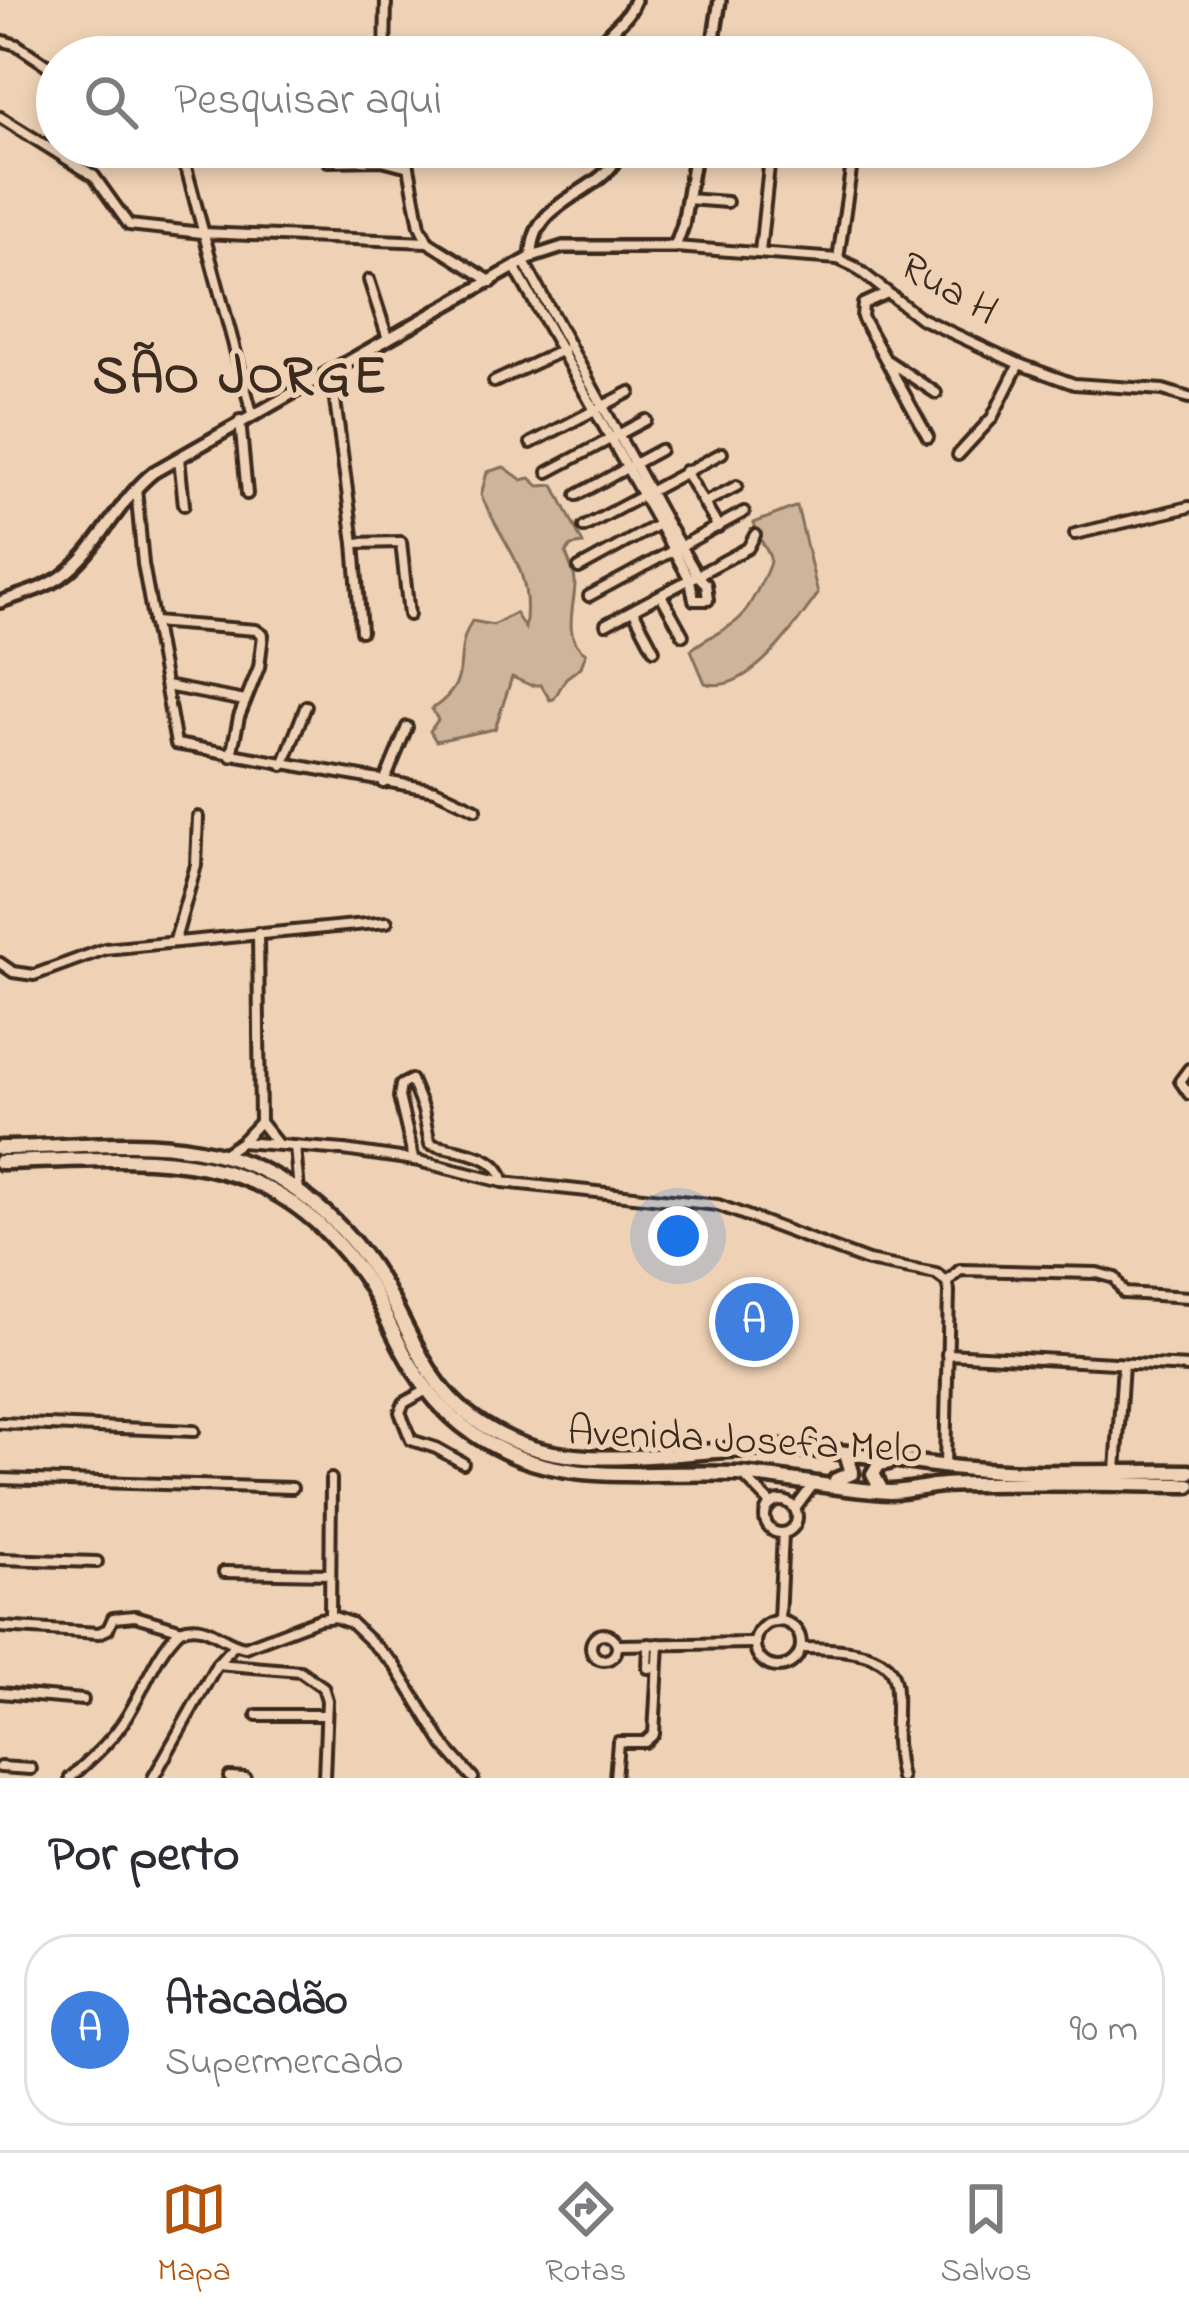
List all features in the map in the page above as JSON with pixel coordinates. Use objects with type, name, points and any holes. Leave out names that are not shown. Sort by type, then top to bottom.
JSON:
[{"type":"main road","name":"Avenida Josefa Melo","points":[[0,1148],[165,1146],[222,1155],[266,1172],[300,1193],[359,1247],[434,1380],[458,1406],[515,1442],[568,1456],[732,1447],[846,1453],[945,1466],[1189,1472]]},
{"type":"main road","name":"Avenida Josefa Melo","points":[[0,1162],[167,1159],[219,1167],[261,1184],[310,1215],[353,1261],[425,1391],[477,1436],[533,1463],[610,1474],[783,1478],[882,1491],[945,1485],[1189,1486]]},
{"type":"main road","points":[[817,1482],[850,1477],[852,1467],[846,1453]]},
{"type":"main road","points":[[882,1491],[873,1474],[879,1464],[914,1462]]},
{"type":"street","points":[[385,36],[386,0]]},
{"type":"street","points":[[603,36],[626,17],[635,0]]},
{"type":"street","points":[[714,36],[720,0]]},
{"type":"street","points":[[0,40],[36,58]]},
{"type":"street","points":[[0,116],[36,139]]},
{"type":"street","points":[[81,168],[94,176],[129,225],[202,233],[428,242],[492,282]]},
{"type":"street","points":[[185,168],[252,413]]},
{"type":"street","points":[[410,168],[420,226],[428,242]]},
{"type":"street","points":[[608,168],[559,204],[539,231],[526,261],[563,344],[693,578]]},
{"type":"street","points":[[0,602],[63,575],[106,529],[136,487],[179,458],[526,261],[553,249],[675,247],[692,168]]},
{"type":"street","points":[[760,252],[769,168]]},
{"type":"street","points":[[838,259],[851,170]]},
{"type":"street","points":[[687,199],[727,202]]},
{"type":"street","points":[[539,231],[553,249]]},
{"type":"street","points":[[526,261],[539,231]]},
{"type":"street","name":"Rua H","points":[[675,247],[838,259],[920,318],[1019,364],[1074,384],[1162,390],[1189,398]]},
{"type":"street","points":[[370,280],[388,339]]},
{"type":"street","points":[[886,294],[861,308],[928,437]]},
{"type":"street","points":[[494,382],[563,344]]},
{"type":"street","points":[[882,356],[936,393]]},
{"type":"street","points":[[958,455],[992,418],[1019,364]]},
{"type":"street","points":[[331,370],[361,631]]},
{"type":"street","points":[[531,442],[630,392]]},
{"type":"street","points":[[240,420],[248,494]]},
{"type":"street","points":[[548,472],[646,421]]},
{"type":"street","points":[[577,495],[660,450]]},
{"type":"street","points":[[584,527],[722,452]]},
{"type":"street","points":[[179,458],[184,505]]},
{"type":"street","points":[[685,471],[718,527]]},
{"type":"street","points":[[704,503],[737,486]]},
{"type":"street","points":[[136,487],[153,622],[176,744],[444,792],[476,809]]},
{"type":"street","points":[[1076,534],[1189,507]]},
{"type":"street","points":[[589,596],[744,512]]},
{"type":"street","points":[[579,568],[662,522]]},
{"type":"street","points":[[606,623],[748,548],[755,535]]},
{"type":"street","points":[[354,543],[401,542],[409,616]]},
{"type":"street","points":[[661,595],[683,635]]},
{"type":"street","points":[[633,610],[654,650]]},
{"type":"street","points":[[153,622],[256,630],[263,635],[264,646],[231,755]]},
{"type":"street","points":[[166,686],[244,701]]},
{"type":"street","points":[[283,765],[306,706]]},
{"type":"street","points":[[384,783],[407,727]]},
{"type":"street","points":[[176,940],[196,865],[198,817]]},
{"type":"street","points":[[0,962],[34,975],[105,949],[388,922]]},
{"type":"street","points":[[258,933],[260,1122],[278,1144]]},
{"type":"street","points":[[1189,1069],[1180,1081],[1189,1094]]},
{"type":"street","points":[[414,1160],[399,1097],[401,1085],[411,1080],[430,1144],[497,1166],[503,1182]]},
{"type":"street","points":[[222,1155],[260,1122]]},
{"type":"street","points":[[241,1142],[414,1160],[503,1182],[718,1205],[868,1262],[936,1274],[946,1282]]},
{"type":"street","points":[[295,1146],[295,1182],[300,1193]]},
{"type":"street","points":[[946,1282],[960,1270],[1097,1273],[1115,1278],[1124,1293],[1189,1297]]},
{"type":"street","points":[[945,1466],[946,1282]]},
{"type":"street","points":[[947,1354],[1189,1367]]},
{"type":"street","points":[[1116,1471],[1123,1364]]},
{"type":"street","points":[[425,1391],[404,1403],[400,1412],[405,1429],[411,1440],[463,1463]]},
{"type":"street","points":[[0,1423],[194,1431]]},
{"type":"street","points":[[743,1475],[783,1504],[796,1522],[783,1533],[779,1621]]},
{"type":"street","points":[[783,1478],[783,1504]]},
{"type":"street","points":[[0,1479],[292,1488]]},
{"type":"street","points":[[329,1617],[331,1479]]},
{"type":"street","points":[[783,1533],[766,1521],[817,1482]]},
{"type":"street","points":[[0,1559],[97,1562]]},
{"type":"street","points":[[224,1572],[329,1574]]},
{"type":"street","points":[[0,1627],[99,1633],[108,1629],[113,1618],[124,1615],[180,1630],[204,1627],[234,1645],[255,1646],[329,1617],[351,1623],[394,1664],[444,1744],[473,1778]]},
{"type":"street","points":[[779,1621],[796,1629],[801,1648],[789,1664],[776,1667],[758,1656],[754,1642],[760,1629],[779,1621]]},
{"type":"street","points":[[70,1778],[112,1737],[160,1654],[180,1630]]},
{"type":"street","points":[[617,1645],[754,1642]]},
{"type":"street","points":[[615,1778],[618,1742],[645,1742],[654,1734],[654,1644]]},
{"type":"street","points":[[153,1778],[217,1664],[234,1645]]},
{"type":"street","points":[[801,1648],[842,1648],[872,1655],[892,1671],[898,1690],[901,1778]]},
{"type":"street","points":[[217,1664],[309,1674],[323,1687],[324,1778]]},
{"type":"street","points":[[0,1693],[83,1700]]},
{"type":"street","points":[[256,1715],[326,1715]]},
{"type":"street","points":[[0,1766],[31,1768]]},
{"type":"street","points":[[229,1777],[244,1778]]},
{"type":"shaded area","points":[[504,467],[522,480],[554,485],[583,544],[571,546],[566,553],[575,581],[571,629],[586,653],[581,667],[566,678],[554,699],[550,700],[541,685],[512,677],[495,729],[436,741],[430,731],[438,720],[432,709],[454,688],[472,621],[493,625],[515,613],[525,628],[521,572],[481,495],[487,472]]},
{"type":"shaded area","points":[[797,506],[818,594],[754,669],[721,684],[705,683],[691,650],[740,618],[770,563],[754,523]]},
{"type":"place","name":"Atacadão","points":[[754,1322]]},
{"type":"district","name":"SÃO JORGE","points":[[241,379]]}]
